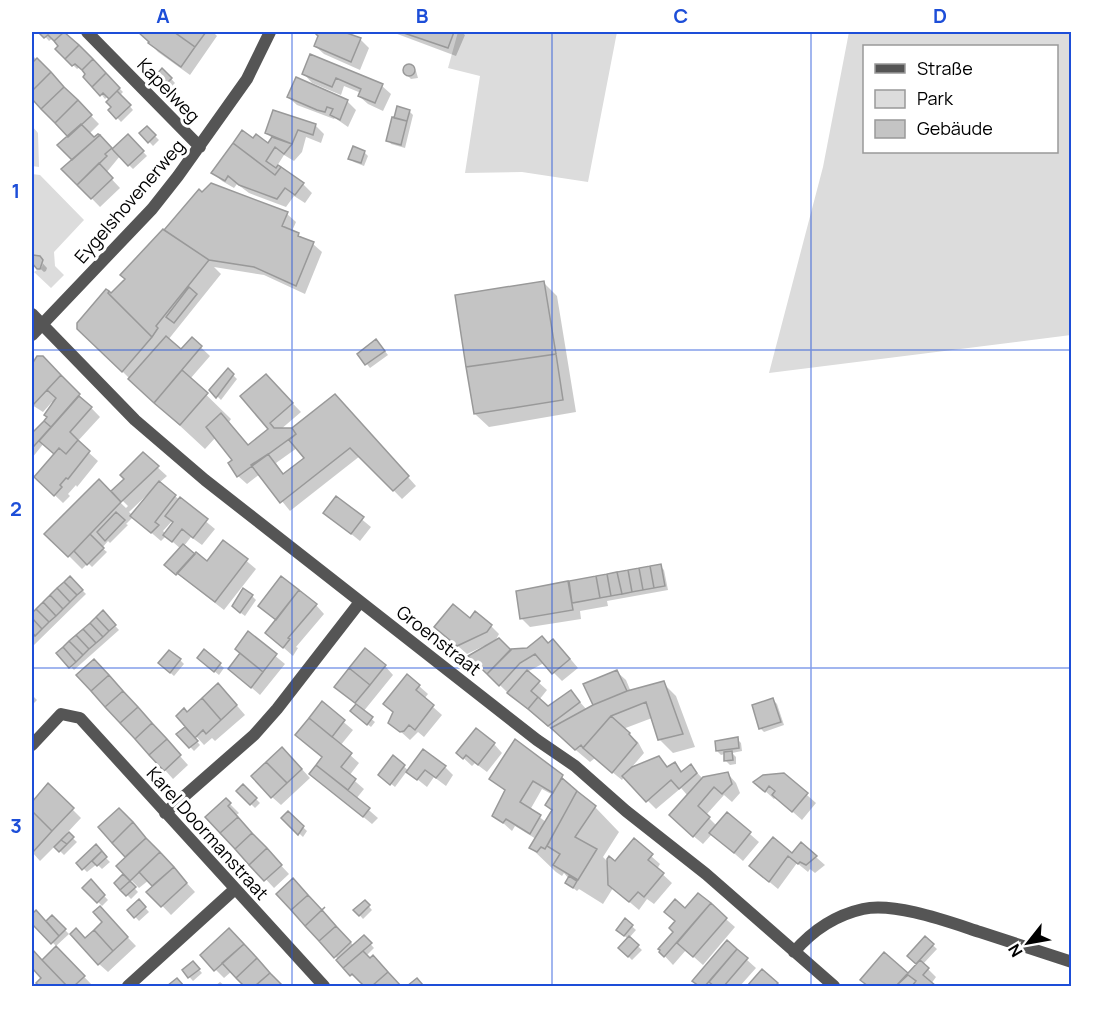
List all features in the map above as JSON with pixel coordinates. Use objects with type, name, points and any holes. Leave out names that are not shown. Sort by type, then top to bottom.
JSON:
[{"type":"street","name":"Kapelweg","points":[[87,32],[200,147]]},
{"type":"street","name":"Eygelshovenerweg","points":[[32,336],[152,209],[200,147],[247,79],[270,32]]},
{"type":"street","name":"Groenstraat","points":[[32,314],[41,326],[135,420],[205,480],[537,740],[575,766],[626,811],[706,873],[834,987]]},
{"type":"street","points":[[165,813],[254,735],[360,602]]},
{"type":"street","name":"Karel Doormanstraat","points":[[32,745],[61,714],[80,717],[324,987]]},
{"type":"street","points":[[128,987],[235,889]]},
{"type":"street","points":[[794,952],[815,931],[830,922],[864,909],[879,907],[928,916],[1071,962]]},
{"type":"green space","points":[[458,32],[617,32],[588,182],[522,172],[465,173],[480,76],[448,68]]},
{"type":"green space","points":[[849,32],[1071,32],[1071,335],[769,373],[823,167]]},
{"type":"green space","points":[[32,126],[38,133],[39,167],[32,166]]},
{"type":"green space","points":[[32,174],[40,175],[84,220],[54,252],[55,266],[64,275],[51,288],[34,272],[42,267],[43,262],[38,255],[32,256]]},
{"type":"building","points":[[38,32],[64,32],[54,41],[48,35],[44,38]]},
{"type":"building","points":[[64,32],[79,45],[65,59],[55,49],[58,46],[54,41]]},
{"type":"building","points":[[138,32],[174,32],[195,47],[181,67],[148,43]]},
{"type":"building","points":[[174,32],[206,32],[195,47]]},
{"type":"building","points":[[317,32],[344,32],[361,38],[351,62],[314,46],[318,36]]},
{"type":"building","points":[[401,32],[454,32],[448,48]]},
{"type":"building","points":[[79,45],[93,59],[82,70],[75,64],[72,66],[65,59]]},
{"type":"building","points":[[310,54],[383,84],[375,103],[358,96],[361,89],[336,78],[332,87],[302,74]]},
{"type":"building","points":[[37,58],[51,72],[32,91],[32,63]]},
{"type":"building","points":[[93,59],[106,73],[92,87],[83,77],[85,74],[82,70]]},
{"type":"building","points":[[411,64],[415,70],[411,76],[407,76],[403,68]]},
{"type":"building","points":[[162,68],[172,78],[167,83],[157,74]]},
{"type":"building","points":[[51,72],[64,87],[41,109],[32,99],[32,91]]},
{"type":"building","points":[[106,73],[120,88],[109,99],[103,93],[100,96],[92,87]]},
{"type":"building","points":[[296,77],[348,100],[340,120],[330,115],[333,109],[327,107],[325,112],[317,110],[287,97]]},
{"type":"building","points":[[64,87],[78,100],[55,123],[41,109]]},
{"type":"building","points":[[117,91],[131,105],[116,119],[108,110],[111,107],[106,102]]},
{"type":"building","points":[[78,100],[92,115],[68,137],[55,123]]},
{"type":"building","points":[[397,106],[410,110],[407,121],[394,118]]},
{"type":"building","points":[[273,110],[316,124],[313,135],[298,130],[292,144],[265,133]]},
{"type":"building","points":[[392,117],[407,121],[401,145],[386,141]]},
{"type":"building","points":[[81,124],[94,137],[100,135],[72,160],[57,145]]},
{"type":"building","points":[[147,126],[156,135],[148,143],[139,133]]},
{"type":"building","points":[[242,130],[253,138],[256,134],[268,143],[272,137],[292,144],[284,154],[275,147],[266,161],[276,168],[278,165],[281,167],[275,175],[233,143]]},
{"type":"building","points":[[128,134],[144,151],[128,166],[112,149]]},
{"type":"building","points":[[100,135],[112,148],[105,154],[107,156],[77,185],[61,169]]},
{"type":"building","points":[[233,143],[275,175],[281,167],[304,183],[295,195],[285,188],[277,199],[239,185],[228,176],[225,181],[211,173]]},
{"type":"building","points":[[353,146],[365,151],[361,163],[348,159]]},
{"type":"building","points":[[99,163],[113,178],[91,199],[77,185]]},
{"type":"building","points":[[211,183],[288,212],[282,226],[314,242],[296,286],[254,267],[209,260],[164,230],[199,189],[202,192]]},
{"type":"building","points":[[163,229],[209,260],[156,326],[158,328],[152,337],[108,293],[109,291],[111,293],[125,279],[120,275]]},
{"type":"building","points":[[33,255],[40,256],[43,260],[40,269],[32,263]]},
{"type":"building","points":[[544,281],[556,354],[466,367],[455,295]]},
{"type":"building","points":[[189,287],[197,294],[174,323],[166,317]]},
{"type":"building","points":[[106,289],[152,337],[122,372],[77,329],[77,323]]},
{"type":"building","points":[[166,336],[181,349],[192,337],[202,346],[154,403],[128,379]]},
{"type":"building","points":[[376,339],[385,351],[365,365],[357,354]]},
{"type":"building","points":[[556,354],[563,400],[474,414],[466,367]]},
{"type":"building","points":[[37,356],[43,356],[61,375],[33,405],[32,364]]},
{"type":"building","points":[[228,368],[234,374],[216,398],[209,390]]},
{"type":"building","points":[[182,370],[208,393],[180,425],[154,403]]},
{"type":"building","points":[[266,374],[293,403],[270,423],[274,428],[292,428],[296,434],[237,477],[228,463],[232,460],[206,427],[221,413],[248,445],[268,429],[240,396]]},
{"type":"building","points":[[61,375],[80,394],[51,427],[44,421],[47,417],[44,415],[56,398],[47,390]]},
{"type":"building","points":[[335,394],[409,476],[393,491],[350,448],[280,503],[251,465],[268,454],[283,474],[304,458],[289,440],[296,434],[292,428]]},
{"type":"building","points":[[79,396],[92,407],[70,432],[78,440],[66,454],[59,448],[54,454],[39,441]]},
{"type":"building","points":[[44,421],[51,427],[34,446],[32,433]]},
{"type":"building","points":[[78,440],[90,451],[68,479],[66,478],[60,485],[62,487],[54,496],[34,477],[59,448],[66,454]]},
{"type":"building","points":[[143,452],[159,466],[121,502],[111,491],[124,479],[120,475]]},
{"type":"building","points":[[99,479],[121,502],[68,557],[44,534]]},
{"type":"building","points":[[159,481],[176,495],[155,522],[159,525],[151,533],[130,516]]},
{"type":"building","points":[[336,496],[364,517],[351,534],[323,513]]},
{"type":"building","points":[[180,497],[208,519],[193,538],[182,529],[172,542],[163,535],[173,522],[165,516]]},
{"type":"building","points":[[116,512],[125,520],[105,541],[97,532]]},
{"type":"building","points":[[90,534],[104,548],[87,565],[74,551]]},
{"type":"building","points":[[223,540],[248,559],[215,602],[177,573],[196,552],[207,561]]},
{"type":"building","points":[[183,544],[195,554],[176,575],[164,565]]},
{"type":"building","points":[[661,564],[665,586],[654,588],[650,566]]},
{"type":"building","points":[[650,566],[654,588],[643,590],[639,568]]},
{"type":"building","points":[[639,568],[643,590],[632,592],[628,570]]},
{"type":"building","points":[[628,570],[632,592],[622,594],[617,572]]},
{"type":"building","points":[[617,572],[622,594],[611,596],[607,574]]},
{"type":"building","points":[[607,574],[611,596],[600,598],[596,576]]},
{"type":"building","points":[[70,576],[83,590],[77,595],[64,582]]},
{"type":"building","points":[[281,576],[299,590],[276,620],[258,606]]},
{"type":"building","points":[[596,576],[600,598],[572,603],[569,581]]},
{"type":"building","points":[[568,581],[573,610],[520,619],[516,591]]},
{"type":"building","points":[[64,582],[77,595],[70,602],[57,588]]},
{"type":"building","points":[[57,588],[70,602],[63,609],[50,595]]},
{"type":"building","points":[[243,588],[253,595],[240,613],[232,606]]},
{"type":"building","points":[[299,590],[317,604],[288,638],[290,639],[283,648],[265,633]]},
{"type":"building","points":[[50,595],[63,609],[56,616],[43,602]]},
{"type":"building","points":[[43,602],[56,616],[49,622],[36,609]]},
{"type":"building","points":[[453,604],[470,618],[475,611],[492,625],[487,632],[457,646],[434,627]]},
{"type":"building","points":[[36,609],[49,622],[42,629],[32,618],[32,613]]},
{"type":"building","points":[[103,610],[116,625],[109,631],[96,617]]},
{"type":"building","points":[[96,617],[109,631],[103,637],[90,623]]},
{"type":"building","points":[[32,618],[42,629],[35,636],[32,632]]},
{"type":"building","points":[[90,623],[103,637],[96,643],[83,629]]},
{"type":"building","points":[[83,629],[96,643],[89,649],[76,635]]},
{"type":"building","points":[[248,631],[277,654],[263,672],[235,649]]},
{"type":"building","points":[[76,635],[89,649],[83,655],[69,641]]},
{"type":"building","points":[[542,636],[548,643],[553,639],[570,659],[552,674],[535,654],[520,663],[499,686],[487,674],[511,649],[527,648]]},
{"type":"building","points":[[499,638],[511,650],[487,674],[468,656]]},
{"type":"building","points":[[69,641],[83,655],[76,662],[63,647]]},
{"type":"building","points":[[63,647],[76,662],[69,668],[56,653]]},
{"type":"building","points":[[365,648],[386,665],[370,685],[349,668]]},
{"type":"building","points":[[204,649],[221,663],[214,672],[197,658]]},
{"type":"building","points":[[169,650],[181,659],[170,673],[158,663]]},
{"type":"building","points":[[240,653],[263,672],[251,688],[228,669]]},
{"type":"building","points":[[94,659],[109,675],[91,691],[76,675]]},
{"type":"building","points":[[349,668],[370,685],[355,703],[334,687]]},
{"type":"building","points":[[527,670],[540,681],[531,691],[538,697],[528,709],[507,693]]},
{"type":"building","points":[[617,670],[627,691],[593,705],[583,684]]},
{"type":"building","points":[[407,674],[420,685],[416,690],[434,705],[415,730],[409,725],[400,732],[388,723],[393,712],[383,704]]},
{"type":"building","points":[[109,675],[123,691],[105,707],[91,691]]},
{"type":"building","points":[[664,681],[683,734],[658,740],[646,702],[611,716],[583,748],[581,745],[575,750],[551,728],[593,705],[627,691]]},
{"type":"building","points":[[218,683],[237,705],[221,720],[202,698]]},
{"type":"building","points":[[571,690],[580,702],[548,726],[528,709],[538,697],[548,706]]},
{"type":"building","points":[[123,691],[138,707],[120,723],[105,707]]},
{"type":"building","points":[[202,698],[221,720],[206,734],[203,730],[195,738],[176,716],[184,708],[187,712]]},
{"type":"building","points":[[773,698],[781,722],[759,729],[752,705]]},
{"type":"building","points":[[322,701],[345,720],[332,737],[309,718]]},
{"type":"building","points":[[356,704],[373,717],[367,725],[350,711]]},
{"type":"building","points":[[138,707],[152,723],[135,739],[120,723]]},
{"type":"building","points":[[611,716],[630,733],[637,743],[612,773],[583,748]]},
{"type":"building","points":[[309,718],[352,753],[341,767],[356,779],[348,790],[316,765],[322,757],[295,735]]},
{"type":"building","points":[[152,723],[167,739],[149,755],[135,739]]},
{"type":"building","points":[[185,727],[198,741],[189,748],[176,734]]},
{"type":"building","points":[[476,728],[495,743],[478,765],[466,755],[463,759],[456,753]]},
{"type":"building","points":[[738,737],[739,748],[716,751],[715,741]]},
{"type":"building","points":[[167,739],[181,755],[164,771],[149,755]]},
{"type":"building","points":[[515,739],[563,775],[553,793],[533,781],[520,802],[541,815],[530,834],[506,819],[503,823],[492,816],[505,790],[489,779]]},
{"type":"building","points":[[282,747],[302,769],[287,783],[266,762]]},
{"type":"building","points":[[423,749],[446,766],[436,778],[425,770],[417,780],[406,772]]},
{"type":"building","points":[[732,751],[733,760],[724,761],[724,752]]},
{"type":"building","points":[[393,755],[405,765],[390,785],[378,775]]},
{"type":"building","points":[[659,756],[667,767],[675,762],[681,772],[691,764],[697,773],[679,789],[671,780],[646,802],[622,776],[632,767]]},
{"type":"building","points":[[266,762],[287,783],[271,798],[251,776]]},
{"type":"building","points":[[316,765],[370,808],[363,817],[309,774]]},
{"type":"building","points":[[728,772],[732,784],[722,794],[714,787],[698,806],[710,817],[693,837],[669,815],[703,777]]},
{"type":"building","points":[[784,773],[808,793],[792,812],[772,795],[775,791],[769,786],[765,792],[753,782],[763,775]]},
{"type":"building","points":[[562,778],[577,791],[545,849],[541,847],[537,852],[529,848],[552,810],[545,805]]},
{"type":"building","points":[[48,783],[74,808],[52,831],[32,811],[32,802]]},
{"type":"building","points":[[243,784],[257,798],[250,805],[236,791]]},
{"type":"building","points":[[577,791],[596,806],[575,837],[597,849],[578,880],[553,865],[560,854],[547,846]]},
{"type":"building","points":[[226,798],[231,803],[228,806],[238,817],[220,833],[205,817]]},
{"type":"building","points":[[119,808],[133,822],[112,843],[98,827]]},
{"type":"building","points":[[32,811],[52,831],[32,853]]},
{"type":"building","points":[[288,811],[304,826],[298,835],[281,818]]},
{"type":"building","points":[[727,812],[751,832],[734,853],[709,833]]},
{"type":"building","points":[[238,817],[252,833],[235,849],[220,833]]},
{"type":"building","points":[[133,822],[146,838],[125,857],[112,843]]},
{"type":"building","points":[[69,832],[74,837],[67,844],[61,840]]},
{"type":"building","points":[[252,833],[267,848],[249,865],[235,849]]},
{"type":"building","points":[[773,837],[792,853],[801,842],[817,856],[806,865],[800,862],[798,864],[788,856],[769,882],[749,866]]},
{"type":"building","points":[[146,838],[160,852],[130,881],[116,866]]},
{"type":"building","points":[[634,838],[653,854],[648,860],[664,873],[644,897],[638,892],[629,902],[608,885],[607,859],[609,856],[615,861]]},
{"type":"building","points":[[61,840],[67,844],[59,852],[54,847]]},
{"type":"building","points":[[96,844],[102,851],[82,870],[76,863]]},
{"type":"building","points":[[267,848],[282,865],[264,881],[249,865]]},
{"type":"building","points":[[102,851],[107,857],[97,866],[92,861]]},
{"type":"building","points":[[160,852],[174,867],[152,886],[139,872]]},
{"type":"building","points":[[174,867],[187,883],[161,907],[146,892]]},
{"type":"building","points":[[123,874],[130,881],[120,890],[114,883]]},
{"type":"building","points":[[569,876],[577,881],[573,888],[565,883]]},
{"type":"building","points":[[293,878],[308,895],[291,910],[276,894]]},
{"type":"building","points":[[91,879],[105,895],[97,903],[82,888]]},
{"type":"building","points":[[130,881],[136,887],[126,896],[120,890]]},
{"type":"building","points":[[698,893],[711,903],[664,957],[658,949],[673,932],[669,928],[675,921],[664,912],[675,899],[685,908]]},
{"type":"building","points":[[308,895],[322,910],[305,926],[291,910]]},
{"type":"building","points":[[139,899],[146,907],[134,918],[127,910]]},
{"type":"building","points":[[365,900],[370,905],[359,916],[353,910]]},
{"type":"building","points":[[711,903],[727,918],[693,957],[677,943]]},
{"type":"building","points":[[100,906],[128,937],[113,951],[94,930],[102,922],[93,912]]},
{"type":"building","points":[[36,910],[59,936],[51,944],[32,924],[32,914]]},
{"type":"building","points":[[322,910],[336,926],[319,941],[305,926]]},
{"type":"building","points":[[52,915],[66,929],[59,936],[46,921]]},
{"type":"building","points":[[625,918],[633,925],[624,936],[616,930]]},
{"type":"building","points":[[336,926],[351,942],[334,958],[319,941]]},
{"type":"building","points":[[76,928],[85,938],[94,930],[113,951],[98,965],[70,934]]},
{"type":"building","points":[[229,928],[244,944],[214,971],[200,955]]},
{"type":"building","points":[[364,935],[372,943],[343,968],[336,960]]},
{"type":"building","points":[[629,936],[639,945],[628,957],[618,948]]},
{"type":"building","points":[[925,936],[934,944],[916,964],[907,956]]},
{"type":"building","points":[[727,940],[737,949],[705,986],[699,986],[692,981]]},
{"type":"building","points":[[244,944],[257,958],[236,978],[222,963]]},
{"type":"building","points":[[56,946],[85,976],[74,986],[67,986],[42,960]]},
{"type":"building","points":[[32,949],[67,986],[39,986],[36,983],[41,978],[32,968]]},
{"type":"building","points":[[737,949],[748,958],[724,986],[714,986],[709,982]]},
{"type":"building","points":[[363,951],[370,958],[373,955],[388,972],[372,986],[364,986],[343,968]]},
{"type":"building","points":[[884,952],[908,973],[896,986],[868,986],[860,980]]},
{"type":"building","points":[[257,958],[270,973],[255,986],[244,986],[236,978]]},
{"type":"building","points":[[920,960],[929,968],[923,975],[936,986],[912,986],[916,981],[908,975],[896,986]]},
{"type":"building","points":[[193,961],[200,969],[188,978],[182,970]]},
{"type":"building","points":[[762,969],[778,983],[775,986],[747,986]]},
{"type":"building","points":[[388,972],[401,986],[372,986]]},
{"type":"building","points":[[270,973],[283,986],[255,986]]},
{"type":"building","points":[[177,978],[184,986],[167,986]]},
{"type":"building","points":[[417,978],[423,985],[407,986]]}]
